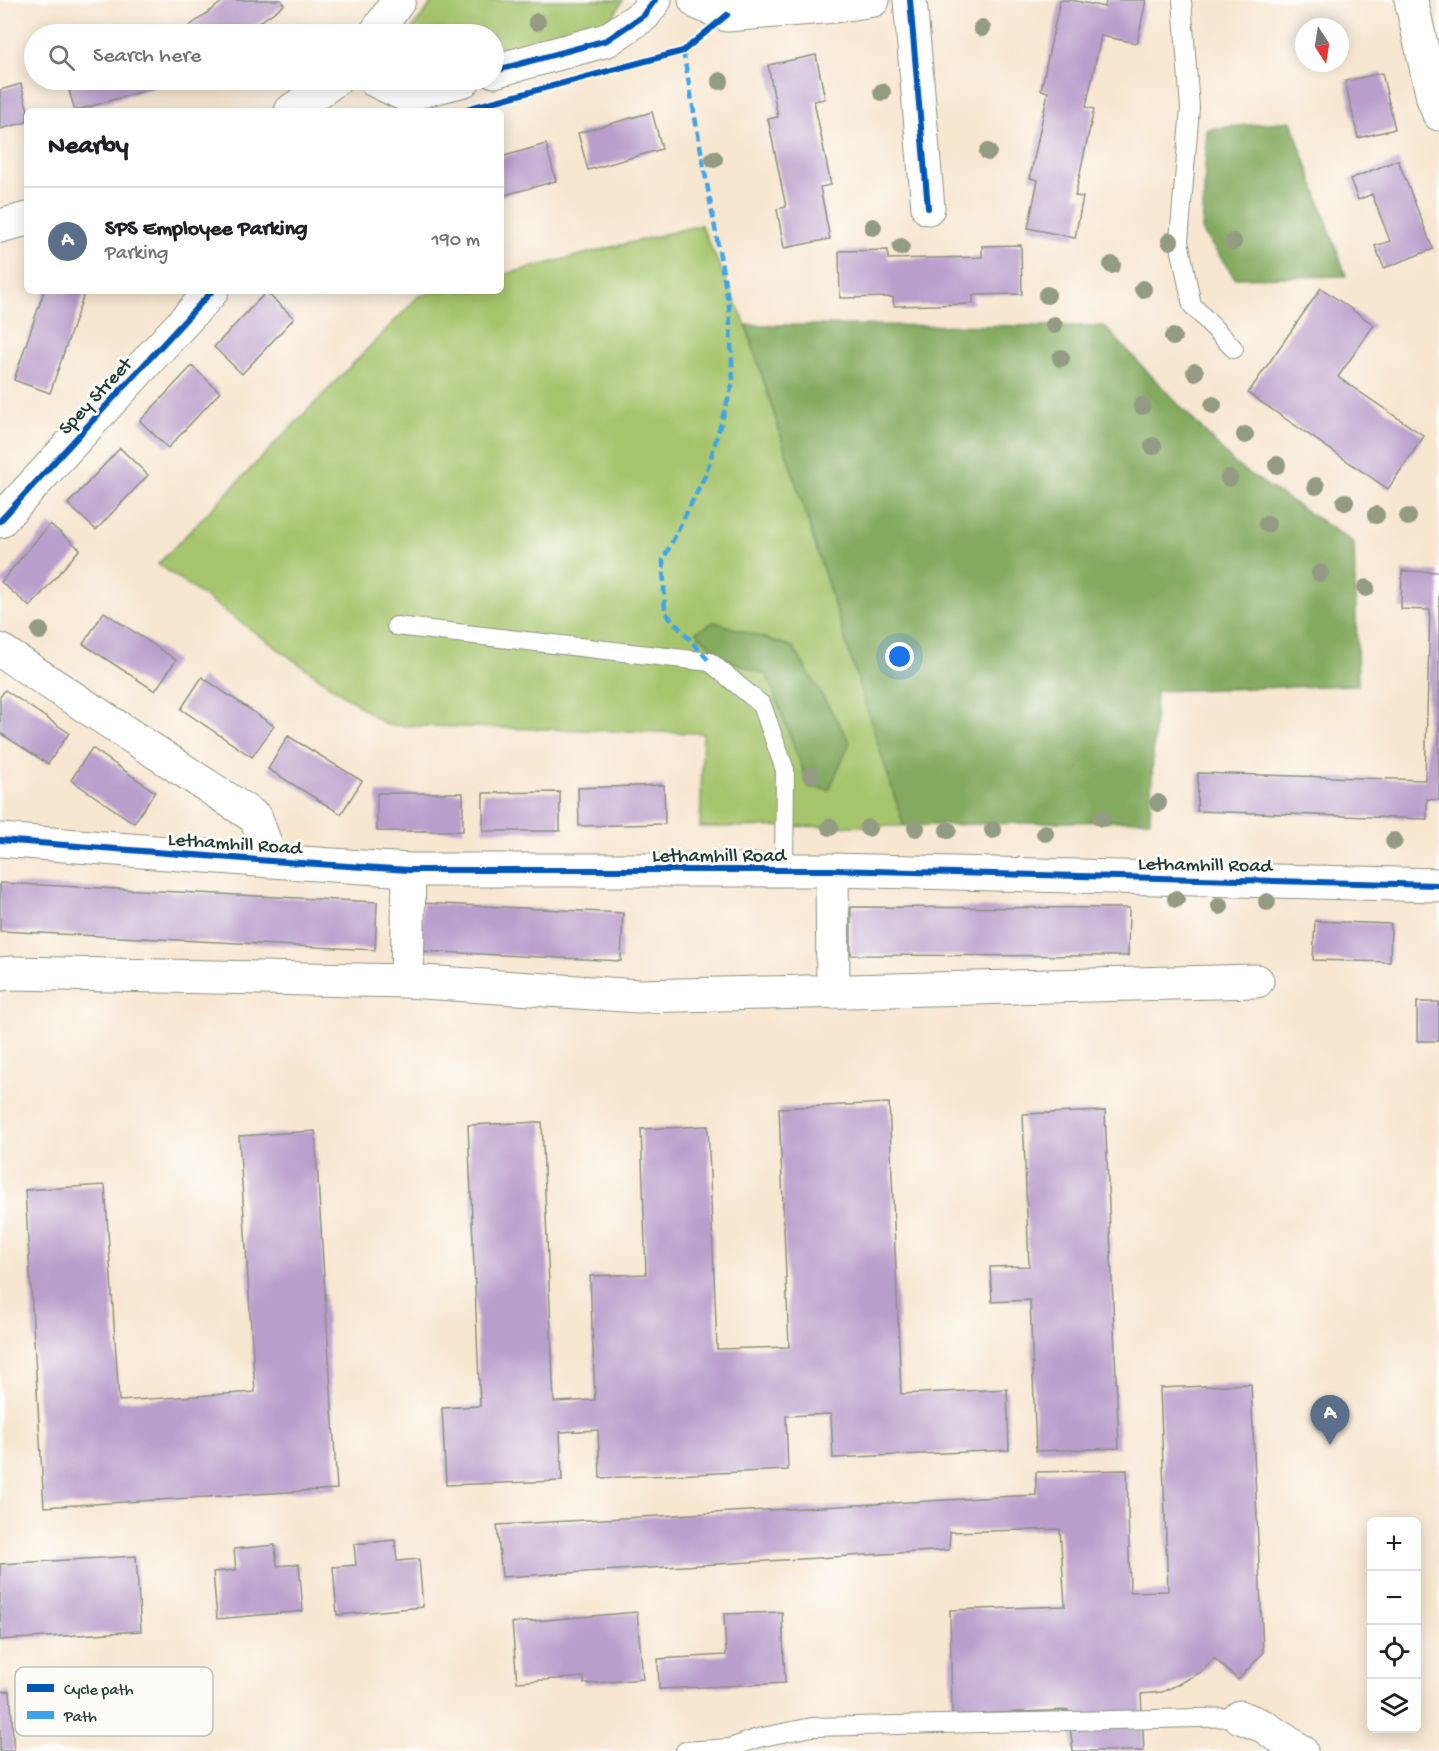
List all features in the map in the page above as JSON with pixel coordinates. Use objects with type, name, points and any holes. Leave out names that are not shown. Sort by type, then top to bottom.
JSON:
[{"type":"street","points":[[382,24],[399,0]]},
{"type":"street","points":[[504,68],[607,40],[644,15],[655,0]]},
{"type":"street","points":[[694,0],[727,15],[835,6],[873,0]]},
{"type":"street","points":[[910,0],[928,208]]},
{"type":"street","points":[[1412,0],[1433,98],[1439,114]]},
{"type":"street","points":[[295,108],[321,90]]},
{"type":"street","points":[[395,90],[405,95],[412,90]]},
{"type":"street","points":[[0,226],[24,220]]},
{"type":"street","name":"Spey Street","points":[[0,521],[209,294]]},
{"type":"street","points":[[0,650],[256,818],[271,861]]},
{"type":"street","name":"Lethamhill Road","points":[[0,840],[409,870],[832,870],[1439,885]]},
{"type":"street","points":[[407,981],[409,870]]},
{"type":"street","points":[[832,870],[833,992]]},
{"type":"street","points":[[0,974],[407,981],[639,996],[1257,981]]},
{"type":"street","points":[[1240,1717],[1263,1726],[1301,1751]]},
{"type":"lane","points":[[1182,0],[1190,108],[1179,241],[1192,304],[1234,349]]},
{"type":"lane","points":[[396,626],[710,662],[762,705],[766,716],[785,770],[784,871]]},
{"type":"lane","points":[[685,1751],[758,1745],[812,1727],[1240,1717]]},
{"type":"green space","points":[[434,0],[623,0],[614,15],[604,24],[504,51],[504,24],[416,24]]},
{"type":"green space","points":[[1291,121],[1346,276],[1235,278],[1202,231],[1207,129]]},
{"type":"green space","points":[[701,225],[746,325],[904,826],[700,827],[703,733],[386,725],[158,564],[419,296],[427,294],[504,294],[504,274]]},
{"type":"green space","points":[[746,325],[1104,326],[1236,465],[1354,543],[1358,685],[1156,691],[1150,820],[904,826]]},
{"type":"green space","points":[[714,622],[793,647],[850,742],[829,790],[809,786],[767,675],[723,658],[696,632]]},
{"type":"building","points":[[225,0],[281,0],[284,5],[257,24],[192,24]]},
{"type":"building","points":[[1060,0],[1105,7],[1106,0],[1146,0],[1137,43],[1101,36],[1086,107],[1094,109],[1075,196],[1083,197],[1075,238],[1028,228],[1038,180],[1030,178],[1048,92],[1041,90]]},
{"type":"building","points":[[816,55],[825,99],[814,101],[831,185],[820,187],[830,239],[784,248],[777,209],[786,207],[768,119],[778,117],[768,65]]},
{"type":"building","points":[[1382,73],[1395,129],[1358,138],[1345,81]]},
{"type":"building","points":[[21,84],[27,108],[24,108],[24,123],[0,129],[0,90]]},
{"type":"building","points":[[69,90],[147,90],[85,108],[74,108]]},
{"type":"building","points":[[652,112],[662,149],[588,170],[578,133]]},
{"type":"building","points":[[546,144],[556,181],[504,195],[504,156]]},
{"type":"building","points":[[1398,160],[1433,249],[1384,268],[1375,246],[1390,241],[1372,194],[1358,200],[1350,179]]},
{"type":"building","points":[[1021,245],[1022,294],[973,295],[973,304],[894,306],[893,297],[840,298],[839,251],[888,250],[888,259],[982,257],[982,246]]},
{"type":"building","points":[[1321,288],[1374,325],[1338,377],[1424,436],[1388,489],[1248,393]]},
{"type":"building","points":[[43,294],[84,294],[50,393],[14,380]]},
{"type":"building","points":[[264,294],[268,294],[294,318],[242,374],[214,347]]},
{"type":"building","points":[[192,366],[220,392],[168,448],[140,421]]},
{"type":"building","points":[[120,448],[148,475],[96,530],[68,504]]},
{"type":"building","points":[[50,524],[80,549],[30,607],[1,582]]},
{"type":"building","points":[[1402,571],[1439,572],[1439,800],[1427,799],[1427,819],[1197,811],[1198,773],[1425,780],[1430,610],[1401,609]]},
{"type":"building","points":[[104,612],[176,660],[155,691],[83,644]]},
{"type":"building","points":[[202,677],[274,726],[252,757],[181,709]]},
{"type":"building","points":[[5,690],[69,733],[48,764],[0,733],[0,697]]},
{"type":"building","points":[[288,736],[362,781],[341,814],[268,769]]},
{"type":"building","points":[[92,748],[155,792],[134,823],[71,780]]},
{"type":"building","points":[[664,785],[665,824],[579,826],[578,788]]},
{"type":"building","points":[[560,792],[560,831],[483,831],[483,793]]},
{"type":"building","points":[[377,793],[463,793],[463,831],[377,831]]},
{"type":"building","points":[[0,883],[377,902],[375,950],[0,931]]},
{"type":"building","points":[[422,903],[623,913],[621,961],[420,951]]},
{"type":"building","points":[[851,907],[1129,908],[1128,956],[851,955]]},
{"type":"building","points":[[1315,921],[1391,924],[1390,962],[1313,960]]},
{"type":"building","points":[[1417,1002],[1439,1002],[1439,1041],[1417,1041]]},
{"type":"building","points":[[889,1103],[901,1394],[1007,1389],[1009,1450],[833,1458],[831,1414],[786,1416],[788,1470],[600,1478],[598,1430],[560,1432],[562,1481],[446,1485],[442,1408],[480,1406],[468,1125],[542,1122],[554,1402],[595,1400],[590,1276],[646,1274],[641,1129],[708,1126],[717,1349],[789,1347],[779,1108]]},
{"type":"building","points":[[1105,1111],[1119,1448],[1036,1451],[1030,1300],[992,1302],[990,1267],[1029,1266],[1023,1114]]},
{"type":"building","points":[[315,1131],[337,1489],[44,1507],[25,1190],[105,1185],[119,1401],[255,1392],[239,1136]]},
{"type":"building","points":[[1251,1384],[1263,1653],[1238,1680],[1214,1658],[1201,1672],[1181,1683],[1162,1692],[1141,1694],[1144,1751],[1073,1751],[1068,1710],[952,1715],[950,1610],[1065,1606],[1060,1529],[950,1532],[949,1550],[502,1577],[497,1525],[1036,1495],[1036,1472],[1127,1470],[1130,1592],[1168,1591],[1160,1388]]},
{"type":"building","points":[[395,1540],[397,1561],[419,1559],[423,1607],[337,1615],[333,1567],[356,1565],[354,1544]]},
{"type":"building","points":[[275,1545],[277,1566],[299,1564],[303,1611],[217,1619],[213,1572],[236,1570],[234,1549]]},
{"type":"building","points":[[136,1556],[141,1631],[0,1640],[0,1564]]},
{"type":"building","points":[[637,1612],[643,1679],[584,1684],[584,1677],[517,1682],[512,1623]]},
{"type":"building","points":[[782,1612],[785,1683],[659,1689],[658,1659],[726,1655],[724,1614]]},
{"type":"building","points":[[10,1691],[14,1751],[0,1751],[0,1692]]},
{"type":"marked path","points":[[683,51],[729,306],[733,382],[706,474],[663,560],[665,612],[710,662]]},
{"type":"cycle path","points":[[504,68],[607,40],[644,15],[655,0]]},
{"type":"cycle path","points":[[910,0],[928,208]]},
{"type":"cycle path","points":[[470,108],[683,51],[727,15]]},
{"type":"cycle path","points":[[0,521],[209,294]]},
{"type":"cycle path","points":[[0,840],[409,870],[832,870],[1439,885]]},
{"type":"place","name":"SPS Employee Parking","points":[[1330,1445]]}]
